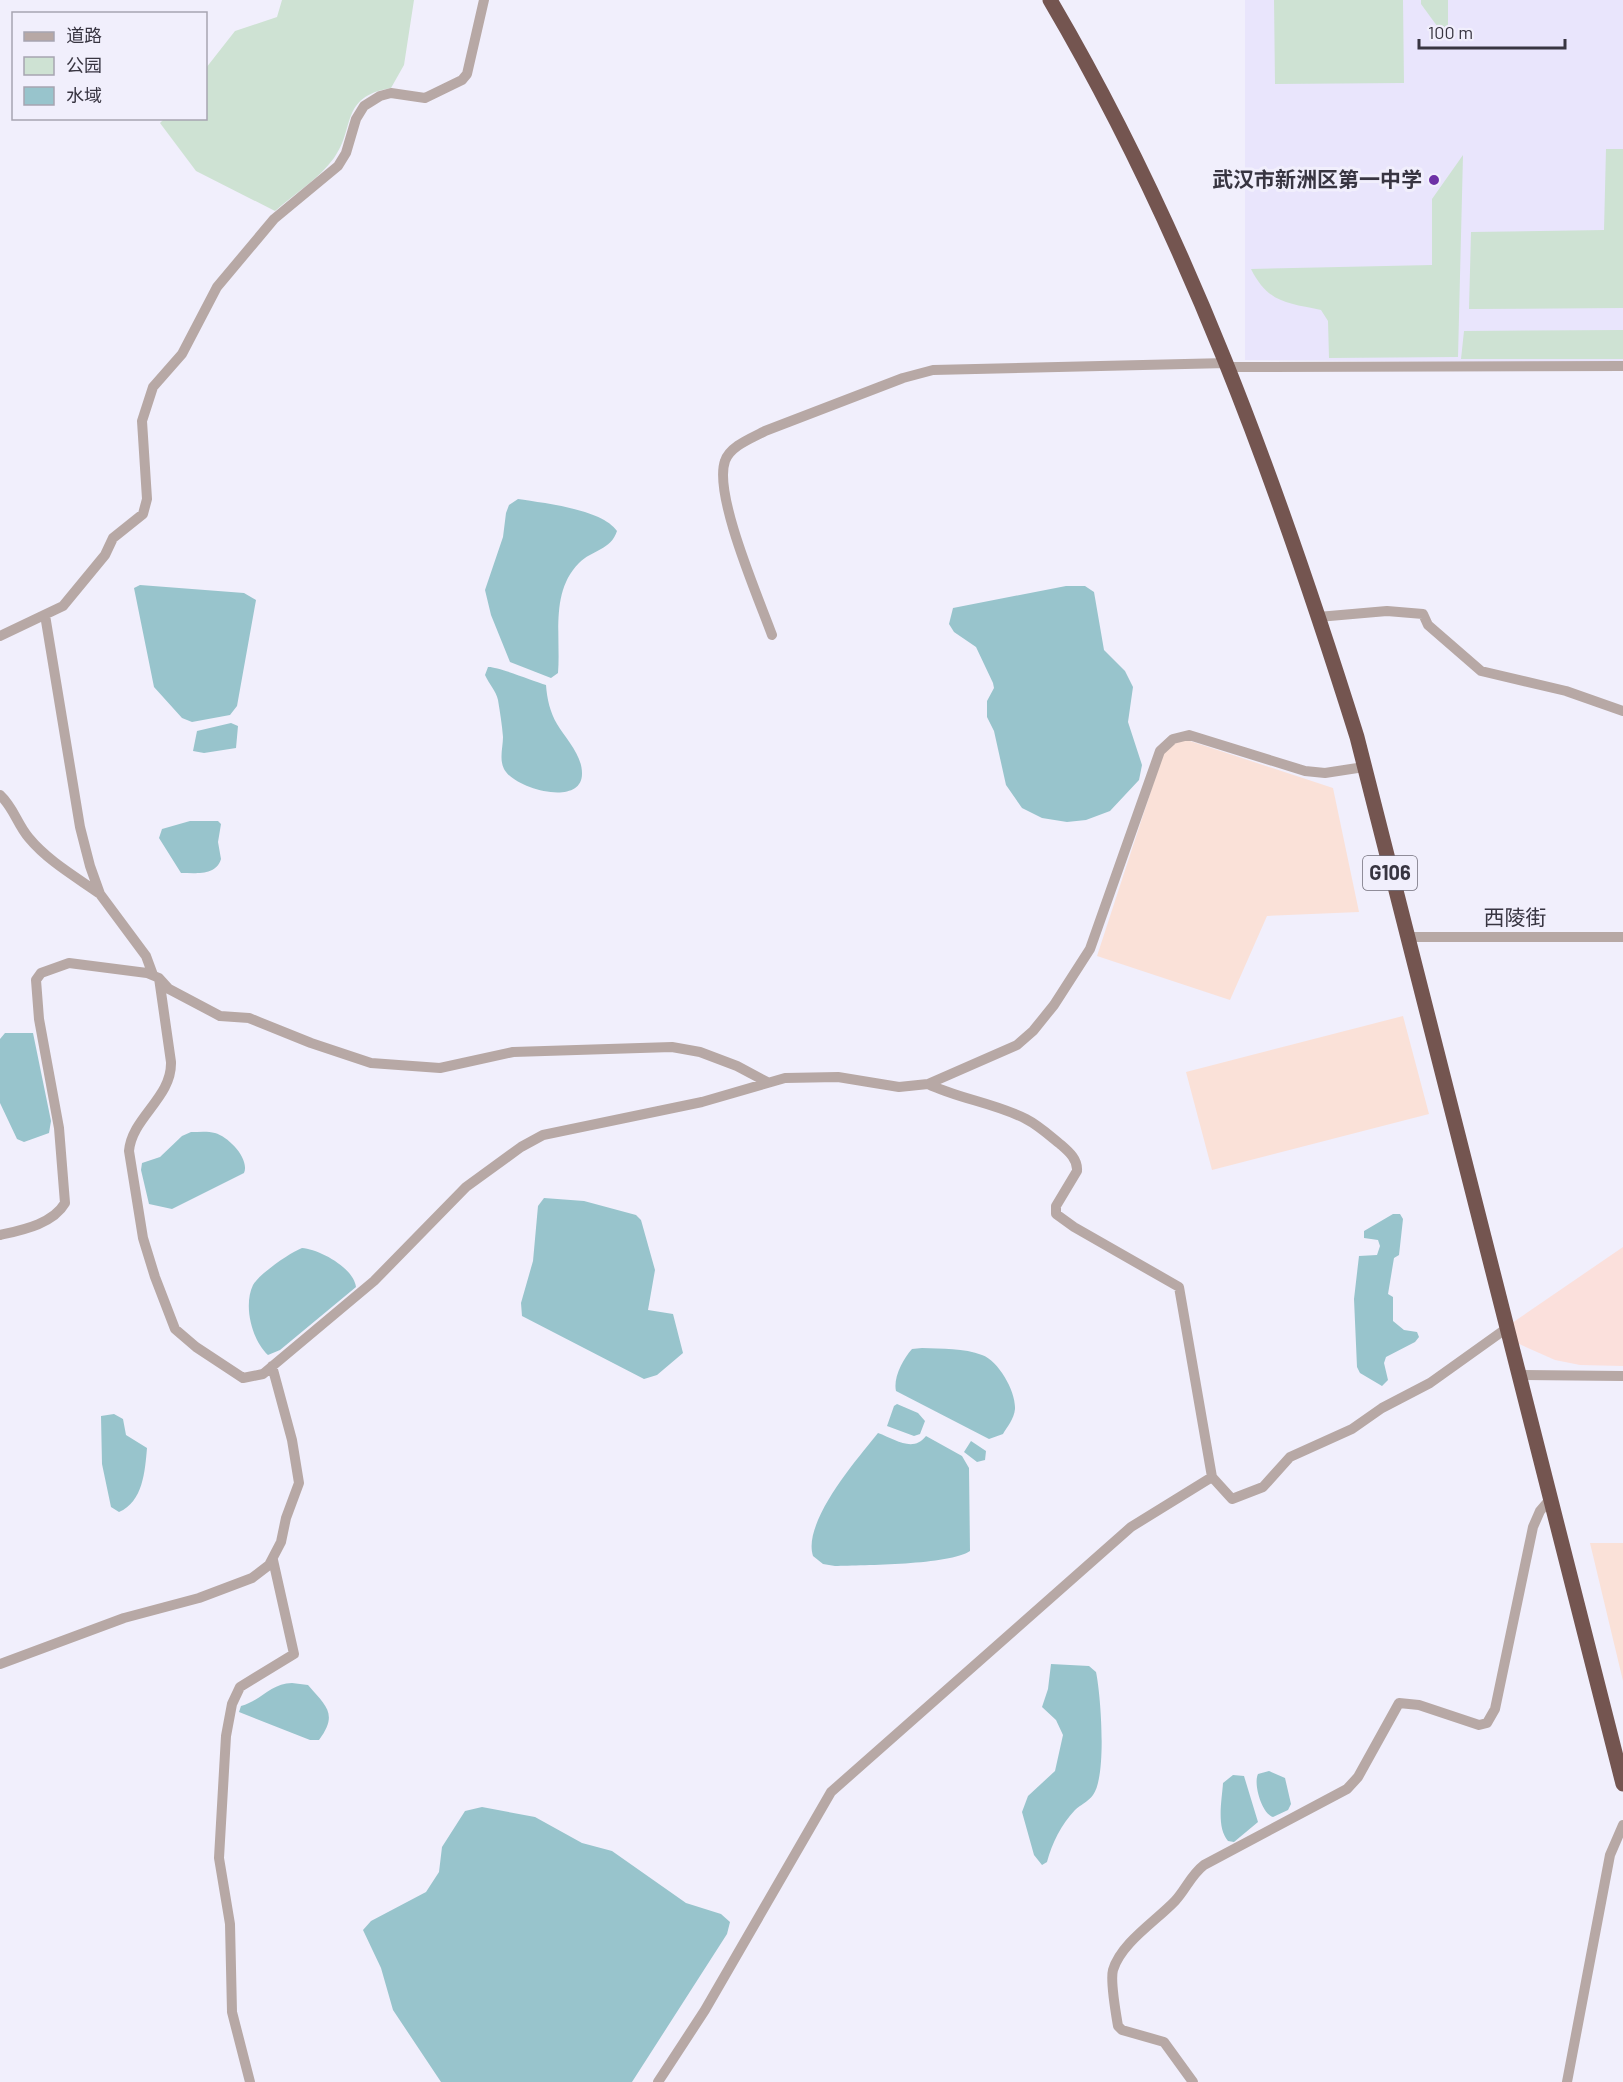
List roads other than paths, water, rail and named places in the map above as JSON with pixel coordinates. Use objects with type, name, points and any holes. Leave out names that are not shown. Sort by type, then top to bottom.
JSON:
[{"type":"highway","name":"G106","points":[[1050,0],[1103,93],[1139,164],[1228,365],[1318,617],[1364,767],[1552,1497],[1623,1784]]},
{"type":"street","points":[[0,636],[63,606],[105,555],[113,538],[145,510],[147,499],[144,410],[153,387],[182,354],[218,287],[274,219],[338,166],[346,153],[356,119],[367,103],[391,93],[425,98],[462,80],[467,74],[484,0]]},
{"type":"street","points":[[772,635],[725,497],[724,464],[732,451],[765,431],[903,378],[933,370],[1228,365],[1623,366]]},
{"type":"street","points":[[1318,617],[1387,611],[1423,614],[1428,625],[1481,671],[1566,691],[1623,711]]},
{"type":"street","points":[[45,615],[80,828],[100,894]]},
{"type":"street","points":[[0,795],[11,807],[30,839],[61,867],[100,894],[146,956],[156,976],[171,1062],[167,1086],[132,1137],[129,1151],[143,1238],[155,1277],[179,1334],[243,1377],[255,1377],[272,1366],[374,1281],[458,1193],[521,1147],[556,1131],[702,1102],[767,1082],[822,1076],[899,1087],[928,1084],[1017,1045],[1033,1031],[1067,987],[1090,949],[1160,751],[1168,742],[1183,736],[1194,736],[1314,773],[1364,767]]},
{"type":"street","name":"西陵街","points":[[1406,937],[1623,937]]},
{"type":"street","points":[[0,1235],[39,1223],[60,1210],[67,1198],[59,1128],[39,1019],[38,976],[69,963],[135,970],[156,976],[169,989],[220,1016],[249,1018],[371,1064],[440,1068],[513,1052],[666,1047],[700,1052],[737,1066],[767,1082]]},
{"type":"street","points":[[928,1084],[949,1094],[1016,1114],[1038,1127],[1066,1150],[1077,1166],[1077,1171],[1056,1206],[1056,1214],[1074,1227],[1179,1287],[1212,1477],[1232,1499],[1263,1487],[1290,1457],[1352,1429],[1382,1408],[1430,1383],[1507,1328]]},
{"type":"street","points":[[0,1664],[124,1618],[199,1599],[252,1578],[273,1560],[299,1483],[292,1440],[272,1366]]},
{"type":"street","points":[[1520,1376],[1623,1376]]},
{"type":"street","points":[[658,2082],[705,2010],[831,1791],[1131,1527],[1212,1477]]},
{"type":"street","points":[[1193,2082],[1164,2042],[1122,2030],[1118,2026],[1112,1984],[1113,1968],[1133,1941],[1177,1899],[1186,1883],[1204,1865],[1347,1789],[1358,1776],[1399,1703],[1419,1706],[1479,1725],[1487,1723],[1495,1709],[1533,1527],[1540,1510],[1552,1497]]},
{"type":"street","points":[[250,2082],[232,2012],[230,1924],[218,1842],[226,1736],[236,1694],[249,1680],[294,1654],[273,1560]]},
{"type":"street","points":[[1567,2082],[1608,1864],[1623,1825]]},
{"type":"water","points":[[518,499],[586,512],[609,523],[617,531],[606,546],[579,563],[564,587],[559,615],[558,673],[551,678],[510,662],[491,615],[485,590],[503,537],[506,513],[509,505]]},
{"type":"water","points":[[140,585],[244,593],[256,600],[237,706],[230,715],[192,722],[182,718],[154,687],[134,588]]},
{"type":"water","points":[[1066,586],[1085,586],[1094,592],[1104,650],[1125,671],[1133,687],[1128,722],[1142,765],[1139,780],[1110,811],[1086,820],[1067,822],[1042,818],[1022,808],[1006,785],[994,731],[987,717],[987,701],[994,688],[993,683],[976,647],[954,632],[949,624],[953,608]]},
{"type":"water","points":[[488,667],[546,685],[552,715],[581,766],[579,784],[572,790],[547,792],[533,788],[510,776],[504,769],[499,709],[497,697],[485,675]]},
{"type":"water","points":[[231,723],[238,726],[236,748],[204,753],[193,751],[197,731]]},
{"type":"water","points":[[190,821],[218,821],[221,824],[218,842],[221,859],[210,871],[181,873],[159,838],[162,829]]},
{"type":"water","points":[[5,1033],[33,1033],[51,1121],[49,1133],[24,1142],[17,1139],[0,1103],[0,1039]]},
{"type":"water","points":[[191,1132],[212,1132],[221,1135],[241,1155],[245,1167],[244,1173],[172,1209],[149,1204],[141,1170],[142,1163],[160,1157],[182,1136]]},
{"type":"water","points":[[544,1198],[584,1201],[636,1215],[641,1220],[655,1270],[648,1310],[673,1314],[683,1353],[657,1375],[644,1379],[522,1316],[521,1303],[533,1261],[538,1206]]},
{"type":"water","points":[[1393,1214],[1400,1214],[1403,1219],[1399,1255],[1394,1258],[1388,1294],[1393,1297],[1393,1321],[1404,1330],[1417,1332],[1419,1337],[1415,1342],[1386,1357],[1384,1363],[1388,1380],[1382,1386],[1360,1373],[1357,1367],[1354,1299],[1359,1256],[1377,1255],[1380,1246],[1378,1240],[1364,1238],[1364,1231]]},
{"type":"water","points":[[302,1248],[335,1261],[349,1273],[356,1287],[280,1350],[268,1355],[262,1349],[251,1322],[250,1293],[256,1280],[283,1259]]},
{"type":"water","points":[[912,1349],[968,1351],[988,1358],[1000,1370],[1015,1402],[1013,1416],[1003,1434],[989,1439],[896,1391],[897,1375],[905,1358]]},
{"type":"water","points":[[897,1404],[918,1413],[925,1421],[920,1434],[914,1436],[887,1426],[894,1406]]},
{"type":"water","points":[[114,1414],[123,1419],[126,1435],[147,1448],[144,1476],[138,1493],[127,1507],[119,1512],[111,1507],[102,1464],[101,1416]]},
{"type":"water","points":[[878,1433],[910,1444],[921,1441],[926,1436],[962,1456],[969,1468],[970,1551],[960,1556],[926,1562],[835,1566],[823,1564],[813,1556],[812,1542],[823,1509],[846,1474]]},
{"type":"water","points":[[971,1441],[986,1451],[985,1460],[977,1462],[964,1452]]},
{"type":"water","points":[[1051,1664],[1089,1666],[1096,1672],[1100,1699],[1101,1754],[1100,1771],[1093,1795],[1065,1822],[1054,1841],[1047,1862],[1042,1865],[1034,1855],[1022,1812],[1028,1796],[1055,1771],[1063,1735],[1056,1720],[1042,1707],[1048,1689]]},
{"type":"water","points":[[292,1683],[308,1685],[328,1711],[328,1724],[319,1740],[310,1740],[239,1712],[241,1706],[272,1689]]},
{"type":"water","points":[[1269,1771],[1285,1778],[1291,1804],[1288,1810],[1273,1817],[1262,1805],[1257,1785],[1258,1774]]},
{"type":"water","points":[[1233,1775],[1244,1776],[1258,1822],[1234,1842],[1228,1841],[1224,1835],[1221,1821],[1223,1783]]},
{"type":"water","points":[[482,1807],[535,1817],[582,1843],[612,1851],[686,1903],[721,1914],[730,1922],[727,1934],[632,2082],[441,2082],[393,2010],[381,1968],[363,1930],[371,1921],[426,1892],[439,1872],[442,1847],[465,1811]]},
{"type":"place","name":"武汉市新洲区第一中学","points":[[1434,180]]}]
